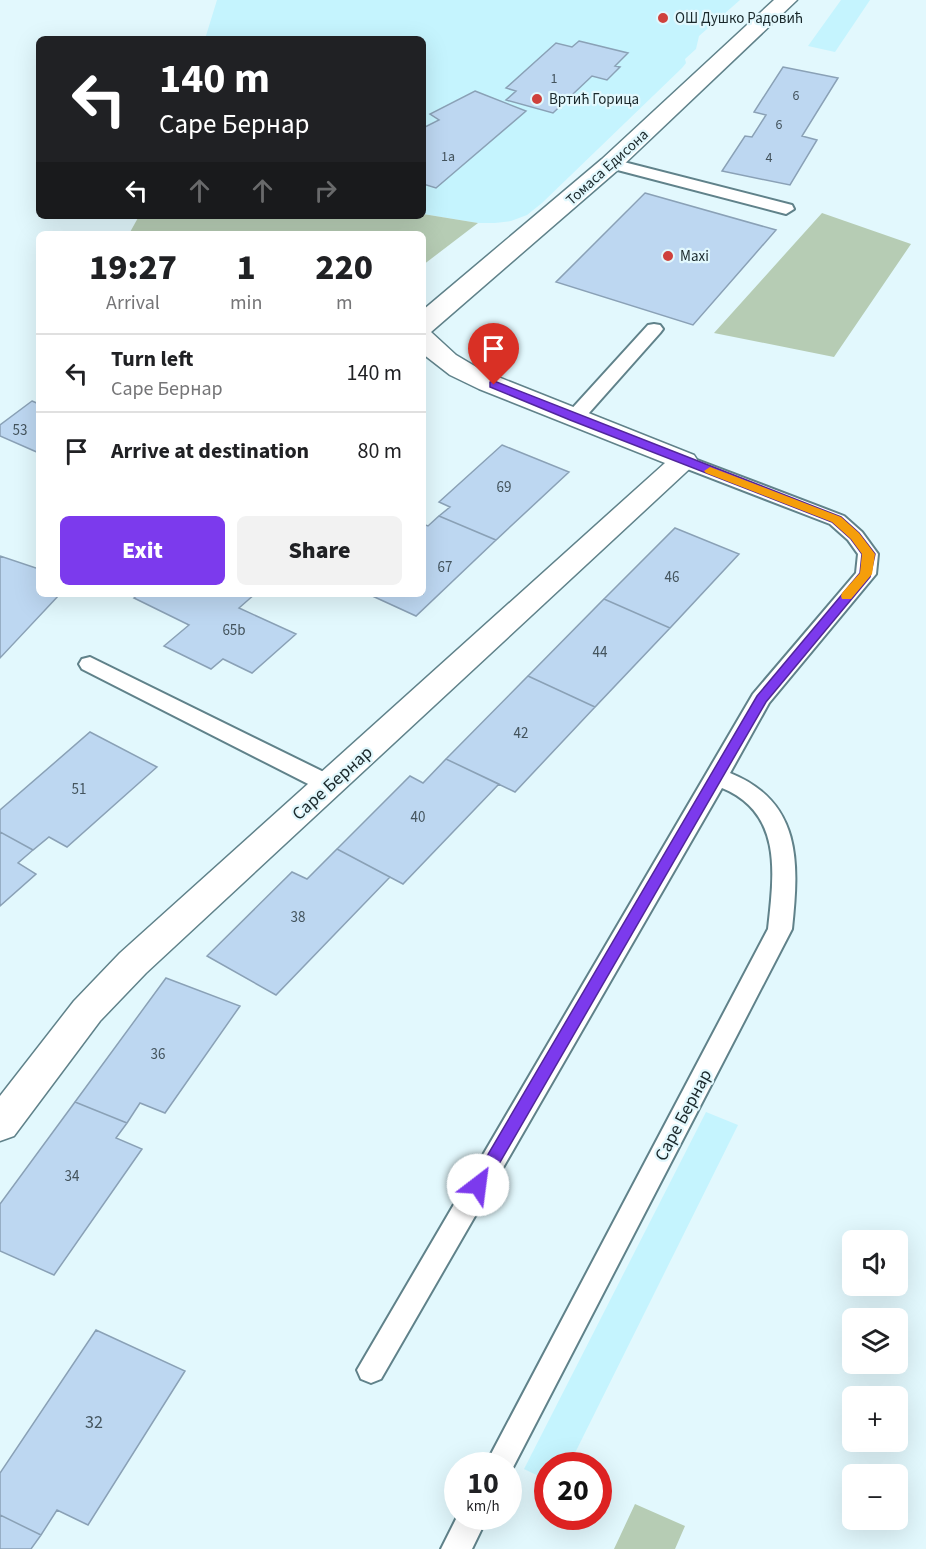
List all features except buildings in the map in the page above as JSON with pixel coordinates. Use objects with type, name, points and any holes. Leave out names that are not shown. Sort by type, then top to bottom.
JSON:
[{"type":"street","name":"Томаса Едисона","points":[[426,322],[612,164],[786,0]]},
{"type":"street","points":[[426,342],[456,368],[684,461]]},
{"type":"street","name":"Саре Бернар","points":[[0,1125],[87,1011],[126,971],[684,461]]},
{"type":"lane","points":[[612,164],[786,209]]},
{"type":"lane","points":[[574,418],[654,329]]},
{"type":"lane","points":[[371,1370],[761,699],[866,574],[868,554],[855,536],[837,520],[684,461]]},
{"type":"lane","points":[[90,664],[330,785]]},
{"type":"lane","name":"Саре Бернар","points":[[507,1452],[780,929],[785,879],[781,840],[773,814],[747,790],[717,777]]},
{"type":"lane","points":[[456,1549],[466,1530]]},
{"type":"shaded area","name":"Вртић Горица","points":[[217,0],[740,0],[699,36],[696,49],[685,59],[686,63],[682,68],[542,203],[527,215],[511,221],[495,223],[478,223],[426,214],[426,36],[206,36]]},
{"type":"shaded area","points":[[841,0],[870,0],[835,52],[808,46]]},
{"type":"shaded area","points":[[706,1112],[738,1125],[575,1452],[534,1452],[534,1474],[524,1469]]},
{"type":"green space","points":[[822,213],[911,244],[834,357],[714,333]]},
{"type":"green space","points":[[426,214],[478,223],[426,263],[426,231],[131,231],[137,219],[426,219]]},
{"type":"green space","points":[[635,1504],[685,1526],[675,1549],[614,1549]]},
{"type":"slow traffic","points":[[710,471],[837,520],[855,536],[868,554],[866,574],[847,596]]},
{"type":"place","name":"ОШ Душко Радовић","points":[[663,18]]},
{"type":"place","name":"Вртић Горица","points":[[537,99]]},
{"type":"place","name":"Maxi","points":[[668,256]]},
{"type":"route","points":[[478,1185],[761,699],[866,574],[868,554],[855,536],[837,520],[494,385]]}]
